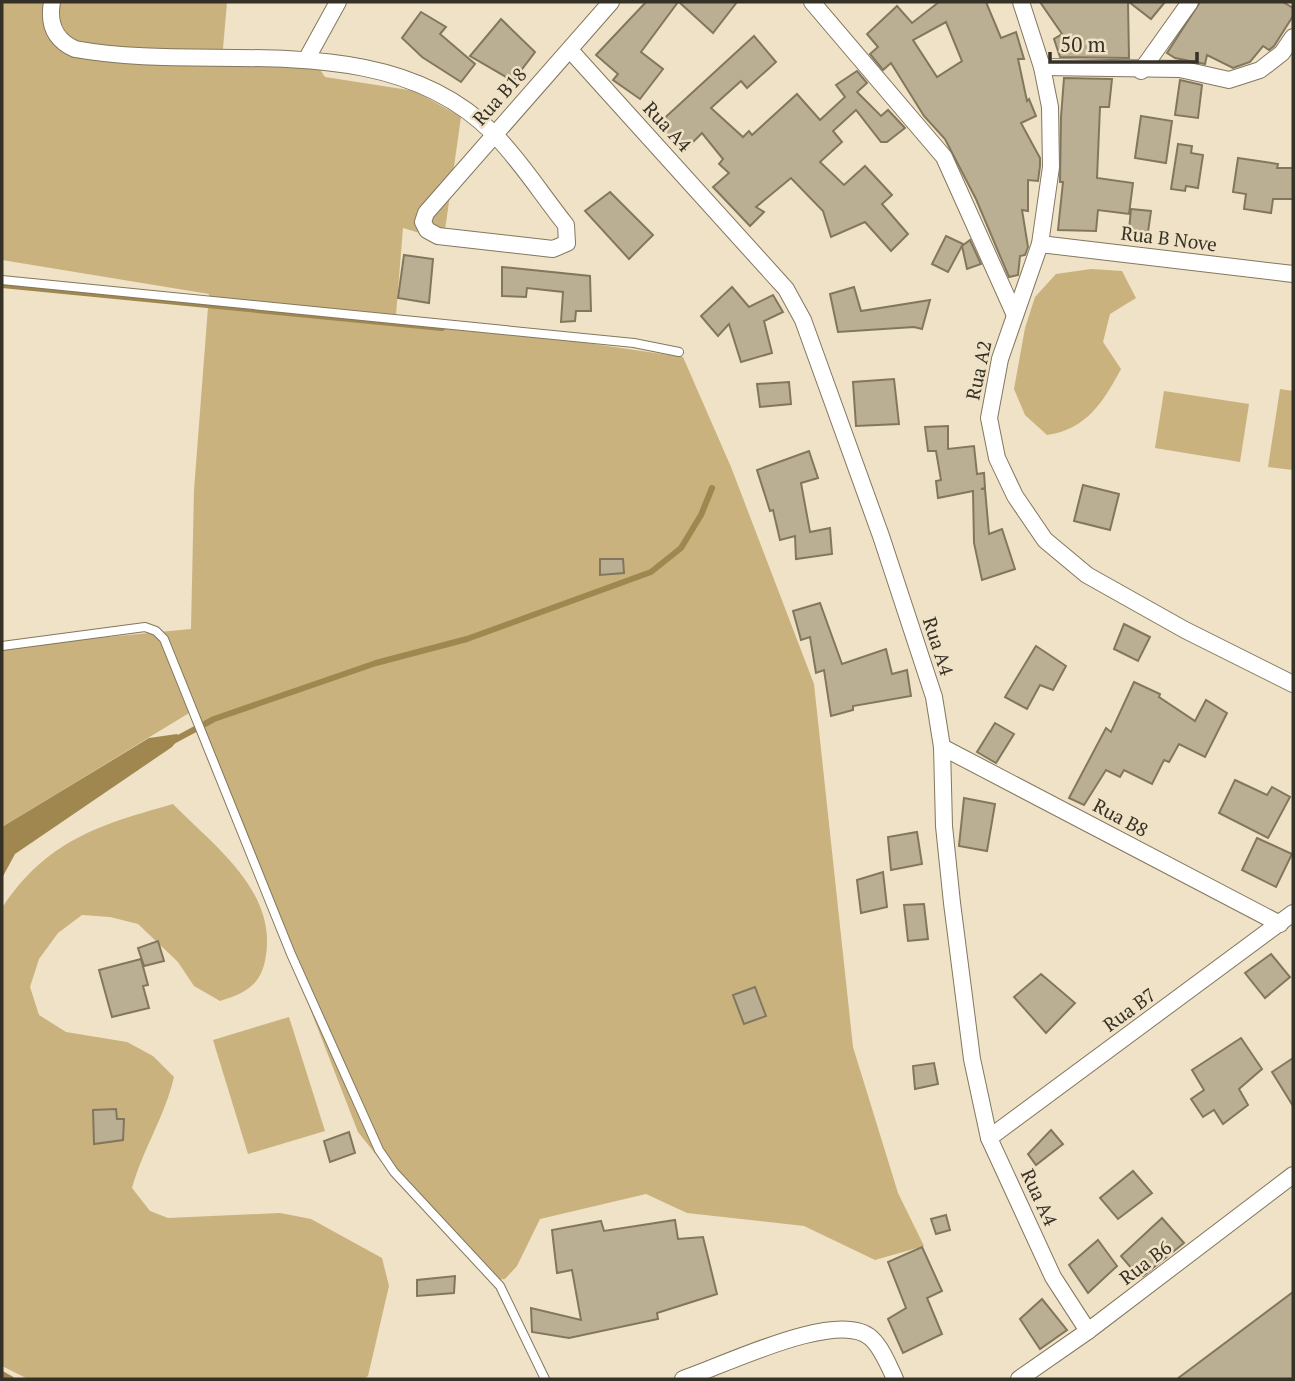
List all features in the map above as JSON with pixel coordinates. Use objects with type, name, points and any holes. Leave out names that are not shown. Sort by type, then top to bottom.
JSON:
[{"type":"street","points":[[52,2],[54,30],[59,39],[75,49],[306,60],[401,75],[443,94],[493,133]]},
{"type":"street","points":[[306,60],[338,2]]},
{"type":"street","name":"Rua B18","points":[[493,133],[566,225],[567,243],[553,249],[438,236],[427,230],[423,222],[426,213],[493,133],[611,2]]},
{"type":"street","points":[[811,2],[944,157],[1014,313]]},
{"type":"street","name":"Rua A2","points":[[1021,2],[1042,67],[1050,107],[1052,167],[1040,244],[1000,359],[989,418],[997,458],[1015,496],[1045,540],[1087,575],[1185,630],[1293,684]]},
{"type":"street","points":[[1142,71],[1189,2]]},
{"type":"street","points":[[1042,67],[1142,71],[1180,69],[1229,80],[1260,70],[1282,53],[1293,37]]},
{"type":"street","name":"Rua A4","points":[[570,50],[786,289],[803,320],[881,536],[934,696],[942,747],[944,826],[952,903],[972,1059],[989,1138],[1054,1277],[1088,1331]]},
{"type":"street","name":"Rua B Nove","points":[[1040,244],[1293,274]]},
{"type":"street","name":"Rua B8","points":[[942,747],[1287,918]]},
{"type":"street","name":"Rua B7","points":[[989,1138],[1287,918]]},
{"type":"street","name":"Rua B6","points":[[1019,1379],[1088,1331],[1293,1175]]},
{"type":"street","points":[[683,1379],[818,1329],[845,1327],[870,1336],[895,1379]]},
{"type":"lane","points":[[2,280],[634,342],[679,352]]},
{"type":"lane","points":[[2,646],[145,627],[156,631],[164,639],[291,954],[379,1150],[394,1172],[500,1286],[545,1379]]},
{"type":"shaded area","points":[[2,2],[227,2],[222,60],[317,65],[325,77],[415,91],[461,117],[445,230],[433,237],[403,228],[396,315],[683,357],[731,467],[814,684],[853,1047],[898,1193],[924,1246],[875,1260],[804,1226],[687,1213],[646,1194],[540,1219],[517,1266],[505,1279],[496,1280],[381,1161],[358,1132],[194,710],[2,827],[2,647],[191,629],[194,490],[209,294],[2,260]]},
{"type":"shaded area","points":[[1091,269],[1122,271],[1136,298],[1110,314],[1103,342],[1121,369],[1092,412],[1073,427],[1047,435],[1025,415],[1014,389],[1025,328],[1035,297],[1056,274]]},
{"type":"shaded area","points":[[1280,389],[1293,391],[1293,470],[1268,467]]},
{"type":"shaded area","points":[[1164,391],[1249,404],[1240,462],[1155,448]]},
{"type":"shaded area","points":[[177,734],[180,737],[172,747],[15,854],[2,878],[2,827],[149,738]]},
{"type":"shaded area","points":[[173,804],[223,853],[252,889],[267,932],[264,965],[257,981],[238,995],[220,1001],[194,986],[178,962],[138,924],[110,917],[82,915],[58,933],[39,959],[30,987],[39,1015],[66,1032],[127,1042],[153,1056],[174,1077],[132,1188],[150,1211],[168,1218],[280,1213],[311,1219],[382,1258],[389,1286],[368,1376],[363,1379],[28,1379],[2,1366],[2,908],[37,866],[77,838],[98,828]]},
{"type":"shaded area","points":[[289,1017],[325,1131],[248,1154],[213,1040]]},
{"type":"building","points":[[646,2],[678,2],[641,52],[663,69],[640,99],[613,80],[618,74],[596,55]]},
{"type":"building","points":[[679,2],[737,2],[713,33]]},
{"type":"building","points":[[939,2],[986,2],[1001,38],[1016,32],[1024,59],[1018,59],[1027,101],[1029,99],[1036,116],[1021,123],[1040,158],[1038,181],[1028,180],[1028,211],[1022,210],[1028,247],[1025,255],[1020,256],[1018,275],[1009,277],[976,199],[945,139],[924,116],[891,63],[883,70],[870,54],[878,47],[867,34],[897,6],[912,23]],"holes":[[[946,22],[962,61],[937,77],[913,40]]]},
{"type":"building","points":[[1040,2],[1128,2],[1129,58],[1060,57],[1054,39],[1062,34]]},
{"type":"building","points":[[1129,2],[1165,2],[1151,19]]},
{"type":"building","points":[[1200,2],[1283,2],[1293,8],[1293,16],[1274,46],[1269,50],[1263,46],[1250,62],[1233,68],[1207,55],[1205,64],[1175,58],[1167,53]]},
{"type":"building","points":[[421,12],[446,27],[440,34],[475,64],[461,82],[422,57],[402,38]]},
{"type":"building","points":[[501,19],[535,52],[513,81],[470,56]]},
{"type":"building","points":[[754,36],[776,62],[747,88],[741,81],[711,108],[743,137],[749,131],[752,135],[797,94],[820,120],[845,97],[836,85],[857,71],[867,83],[857,92],[881,116],[888,110],[905,128],[887,142],[881,142],[856,110],[833,131],[842,142],[820,162],[844,185],[865,166],[892,195],[882,204],[908,234],[891,251],[865,222],[831,237],[823,211],[791,178],[756,207],[764,212],[750,226],[713,187],[729,173],[719,164],[723,159],[702,133],[683,152],[658,124]]},
{"type":"building","points":[[1064,78],[1112,79],[1109,107],[1100,107],[1097,178],[1133,183],[1129,214],[1098,210],[1096,231],[1058,230],[1063,182],[1060,182]]},
{"type":"building","points":[[1180,80],[1202,85],[1198,118],[1175,115]]},
{"type":"building","points":[[1141,116],[1172,121],[1166,163],[1135,158]]},
{"type":"building","points":[[1178,144],[1192,146],[1191,153],[1203,155],[1198,188],[1186,186],[1185,191],[1171,189]]},
{"type":"building","points":[[1238,158],[1278,164],[1277,168],[1293,168],[1293,199],[1273,199],[1271,213],[1244,209],[1246,194],[1233,192]]},
{"type":"building","points":[[610,192],[653,235],[629,259],[585,211]]},
{"type":"building","points":[[1131,209],[1151,211],[1148,232],[1129,230]]},
{"type":"building","points":[[946,236],[963,244],[948,272],[932,264]]},
{"type":"building","points":[[970,240],[981,264],[967,269],[962,246]]},
{"type":"building","points":[[404,255],[433,259],[429,303],[398,298]]},
{"type":"building","points":[[502,267],[590,276],[591,311],[576,311],[575,321],[561,322],[563,292],[527,288],[526,297],[502,296]]},
{"type":"building","points":[[732,287],[749,307],[773,295],[783,312],[764,321],[772,353],[741,362],[729,324],[718,336],[701,316]]},
{"type":"building","points":[[854,287],[861,311],[930,300],[922,329],[914,327],[838,332],[830,294]]},
{"type":"building","points":[[894,379],[899,424],[856,426],[853,382]]},
{"type":"building","points":[[789,382],[791,404],[760,407],[757,384]]},
{"type":"building","points":[[948,426],[948,449],[974,446],[977,474],[984,473],[985,488],[981,489],[985,489],[989,534],[1002,529],[1015,569],[982,580],[974,543],[973,491],[938,498],[936,481],[941,480],[936,451],[928,451],[925,427]]},
{"type":"building","points":[[809,451],[818,478],[801,483],[810,532],[830,528],[832,554],[796,559],[795,536],[780,540],[773,510],[770,511],[757,470]]},
{"type":"building","points":[[1083,485],[1119,494],[1110,530],[1074,521]]},
{"type":"building","points":[[600,559],[623,559],[624,573],[600,575]]},
{"type":"building","points":[[820,603],[842,664],[886,649],[892,674],[907,670],[911,696],[853,706],[853,710],[831,716],[824,670],[816,673],[810,637],[801,640],[793,611]]},
{"type":"building","points":[[1124,624],[1150,637],[1138,661],[1114,649]]},
{"type":"building","points":[[1036,646],[1066,666],[1053,690],[1040,685],[1027,709],[1005,697]]},
{"type":"building","points":[[1134,682],[1160,694],[1159,697],[1195,721],[1206,700],[1227,713],[1205,757],[1179,744],[1169,762],[1164,760],[1152,784],[1124,770],[1120,777],[1106,770],[1084,805],[1069,798],[1106,728],[1111,732]]},
{"type":"building","points":[[995,723],[1014,734],[996,763],[977,752]]},
{"type":"building","points":[[1235,780],[1267,795],[1272,787],[1290,797],[1268,838],[1219,813]]},
{"type":"building","points":[[964,798],[995,804],[987,851],[959,846]]},
{"type":"building","points":[[917,832],[922,864],[891,870],[888,837]]},
{"type":"building","points":[[1257,838],[1292,854],[1276,887],[1242,870]]},
{"type":"building","points":[[883,872],[887,907],[861,913],[857,880]]},
{"type":"building","points":[[924,904],[928,939],[908,941],[904,905]]},
{"type":"building","points":[[158,941],[164,961],[144,966],[138,948]]},
{"type":"building","points":[[1271,954],[1290,977],[1265,998],[1245,973]]},
{"type":"building","points":[[141,959],[148,985],[143,986],[149,1008],[112,1017],[99,970]]},
{"type":"building","points":[[1041,974],[1075,1003],[1046,1033],[1014,997]]},
{"type":"building","points":[[755,987],[766,1016],[744,1024],[733,995]]},
{"type":"building","points":[[1241,1038],[1262,1069],[1239,1089],[1248,1105],[1223,1124],[1214,1110],[1203,1117],[1191,1099],[1204,1090],[1192,1070]]},
{"type":"building","points":[[1293,1058],[1293,1106],[1272,1072]]},
{"type":"building","points":[[934,1063],[938,1084],[915,1089],[913,1066]]},
{"type":"building","points":[[116,1109],[117,1119],[124,1119],[123,1140],[94,1144],[93,1110]]},
{"type":"building","points":[[1051,1130],[1063,1144],[1036,1165],[1028,1154]]},
{"type":"building","points":[[349,1132],[355,1153],[330,1162],[324,1141]]},
{"type":"building","points":[[1133,1171],[1152,1193],[1118,1219],[1100,1198]]},
{"type":"building","points":[[946,1215],[950,1230],[936,1234],[931,1219]]},
{"type":"building","points":[[1162,1218],[1184,1243],[1143,1276],[1135,1265],[1132,1269],[1121,1256]]},
{"type":"building","points":[[675,1220],[678,1239],[703,1237],[717,1294],[657,1313],[658,1319],[569,1338],[532,1332],[531,1308],[581,1320],[572,1270],[557,1273],[552,1230],[601,1221],[604,1231]]},
{"type":"building","points":[[1098,1240],[1117,1266],[1088,1293],[1069,1265]]},
{"type":"building","points":[[922,1247],[942,1291],[927,1298],[942,1334],[903,1353],[888,1319],[906,1308],[888,1262]]},
{"type":"building","points":[[455,1276],[454,1293],[417,1296],[417,1280]]},
{"type":"building","points":[[1293,1292],[1293,1379],[1177,1379]]},
{"type":"building","points":[[1042,1299],[1067,1330],[1040,1349],[1020,1319]]},
{"type":"waterway","points":[[2,285],[442,328]]},
{"type":"waterway","points":[[173,741],[214,719],[376,663],[467,639],[651,572],[681,548],[701,515],[712,488]]},
{"type":"waterway","points":[[2,1374],[11,1379]]}]
